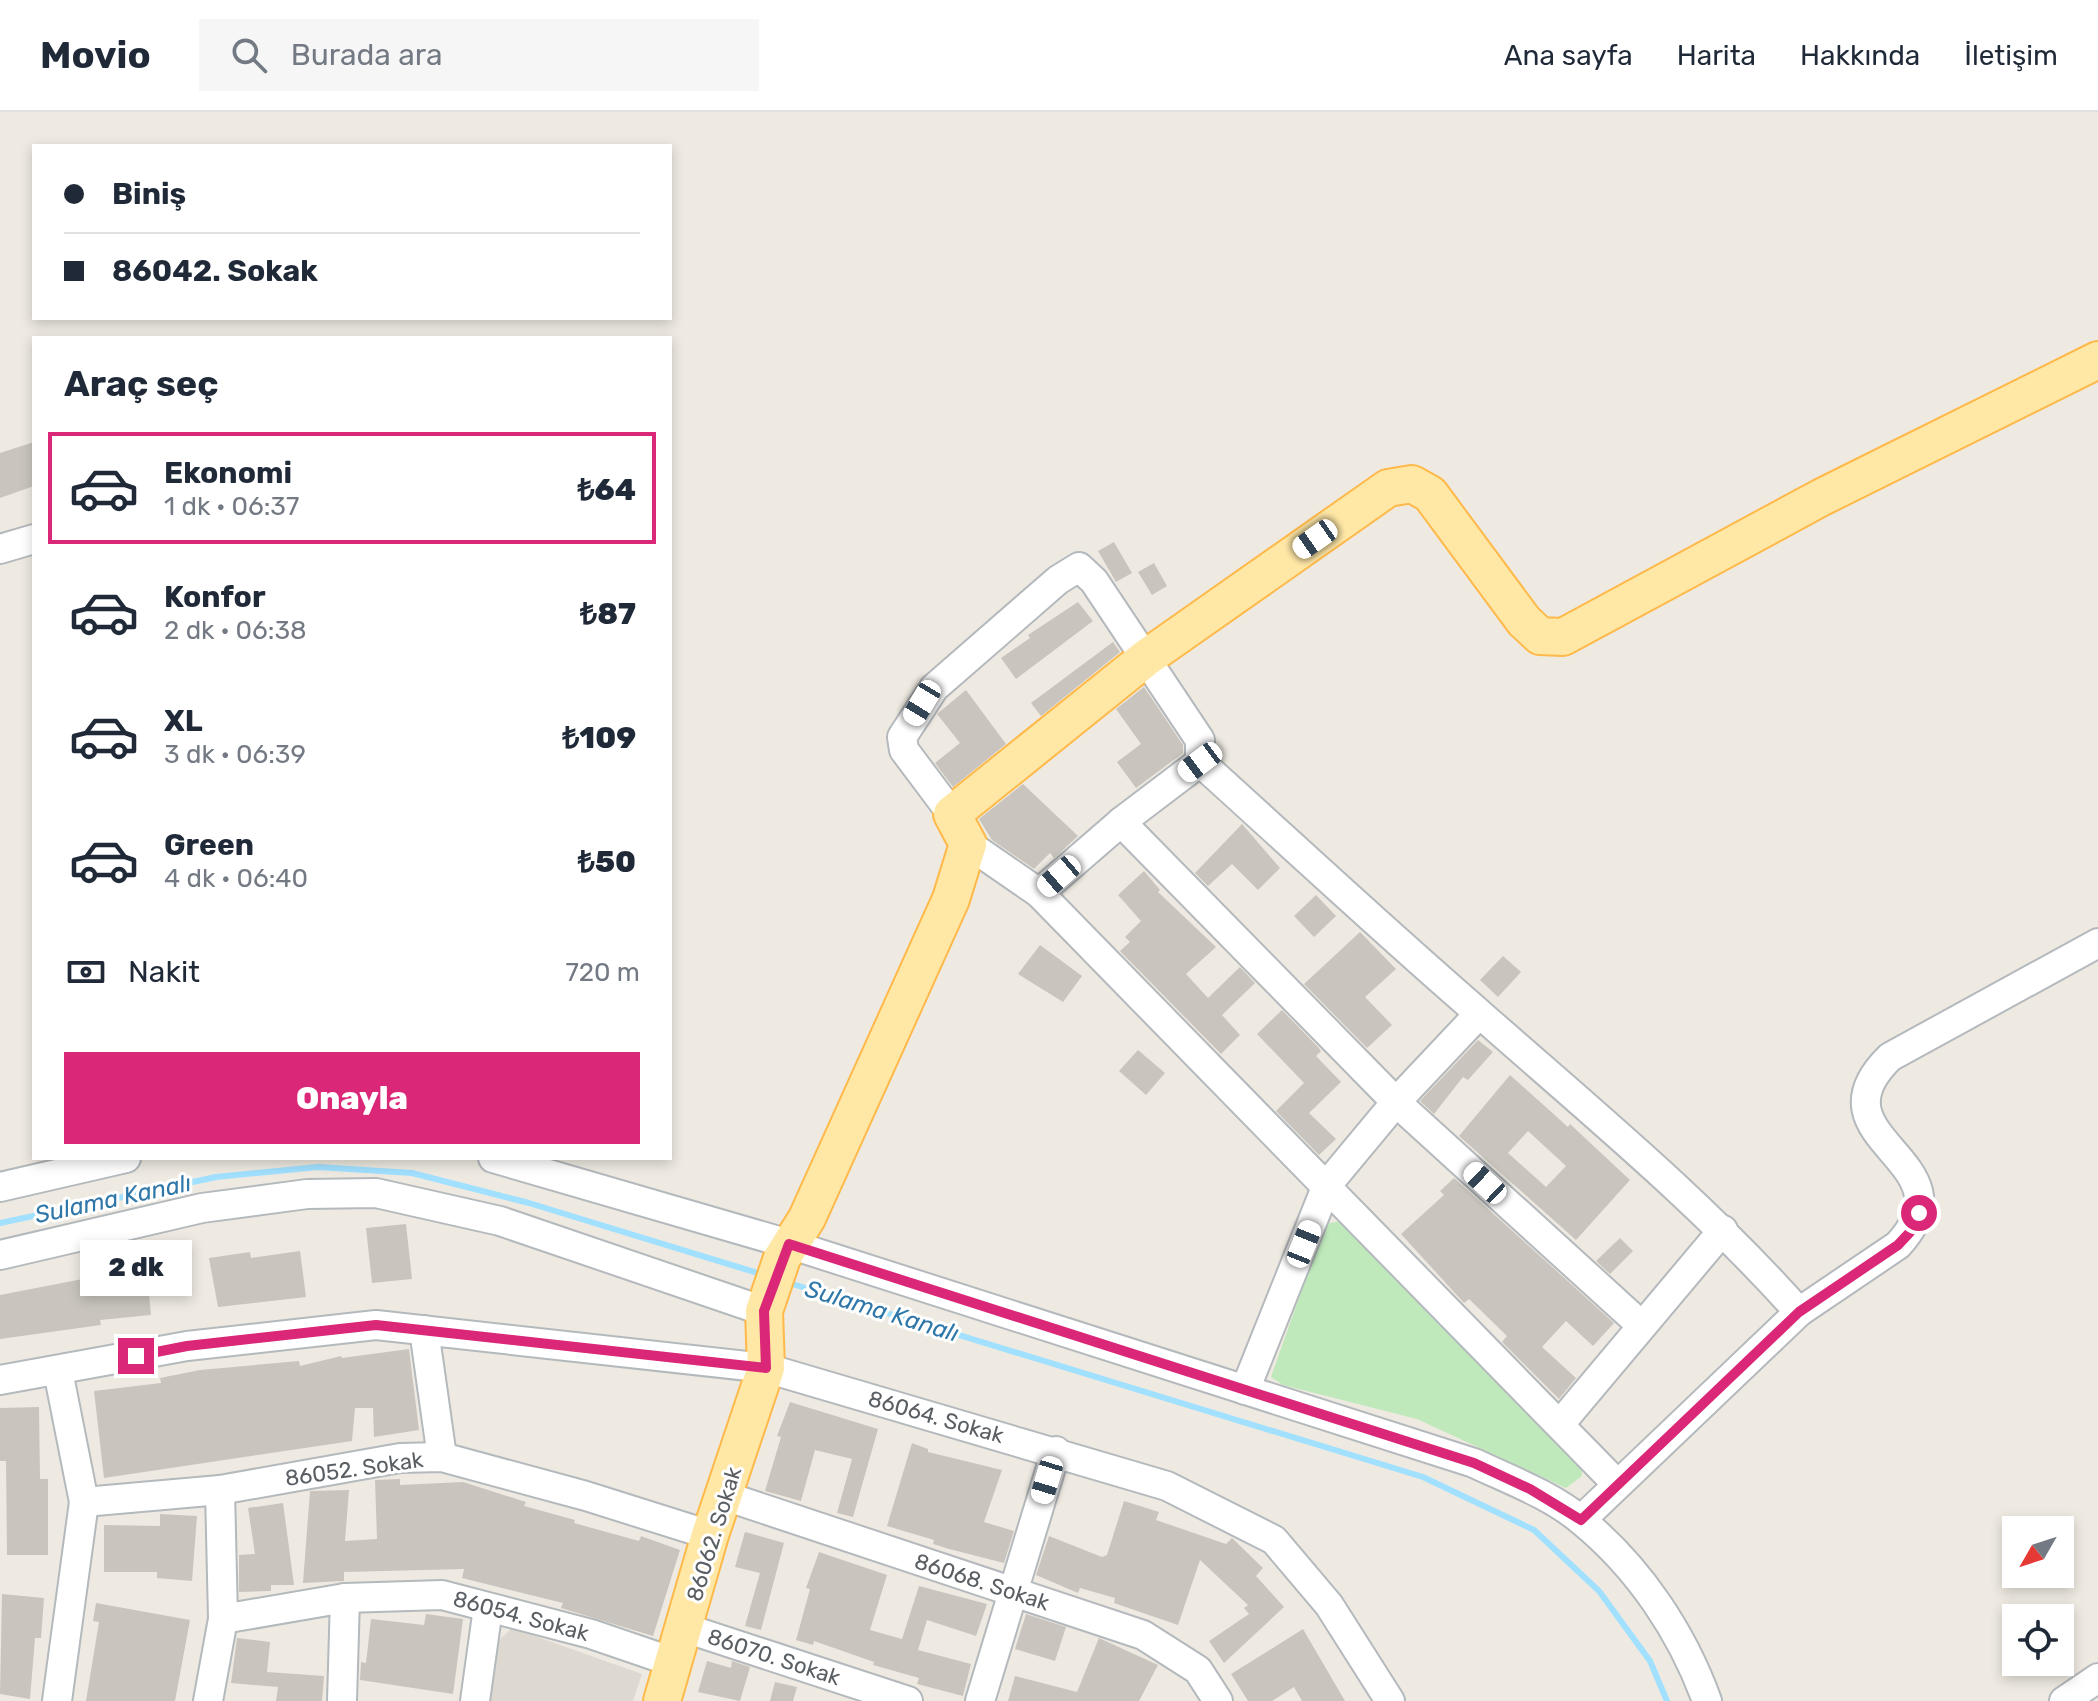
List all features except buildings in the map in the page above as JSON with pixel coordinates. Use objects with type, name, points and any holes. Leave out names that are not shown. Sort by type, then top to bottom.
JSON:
[{"type":"main road","points":[[960,829],[1146,658],[1388,488],[1412,484],[1430,494],[1524,621],[1540,636],[1563,637],[1822,497],[2098,360]]},
{"type":"main road","name":"86062. Sokak","points":[[662,1701],[710,1535],[766,1368],[766,1305],[785,1251],[807,1218],[951,899],[960,829]]},
{"type":"street","points":[[0,549],[32,540]]},
{"type":"street","points":[[1617,1484],[1039,893],[960,829],[904,750],[902,737],[934,688],[1058,580],[1079,567],[1094,581],[1200,740],[1200,762],[1479,1014],[1652,1162],[1723,1230],[1799,1312]]},
{"type":"street","points":[[1039,893],[1121,822],[1200,762]]},
{"type":"street","points":[[1121,822],[1396,1102],[1641,1325]]},
{"type":"street","points":[[1581,1520],[1799,1312],[1898,1245],[1911,1231],[1919,1213],[1919,1193],[1912,1176],[1866,1115],[1863,1100],[1870,1077],[1890,1057],[2098,943]]},
{"type":"street","points":[[1245,1390],[1327,1185],[1396,1102],[1479,1014]]},
{"type":"street","points":[[0,1187],[117,1160]]},
{"type":"street","points":[[499,1160],[1474,1463],[1530,1489],[1581,1520],[1639,1576],[1693,1663],[1707,1701]]},
{"type":"street","points":[[0,1255],[202,1208],[307,1194],[376,1193],[500,1221],[766,1305]]},
{"type":"street","points":[[1560,1424],[1723,1230]]},
{"type":"street","name":"86064. Sokak","points":[[0,1380],[187,1346],[376,1325],[766,1368],[1167,1486],[1274,1540],[1329,1605],[1390,1701]]},
{"type":"street","points":[[424,1330],[442,1457]]},
{"type":"street","points":[[57,1701],[84,1502],[58,1371]]},
{"type":"street","points":[[980,1701],[1056,1451]]},
{"type":"street","name":"86052. Sokak","points":[[84,1502],[220,1490],[400,1458],[442,1457],[586,1496],[710,1535]]},
{"type":"street","points":[[208,1701],[223,1619],[220,1490]]},
{"type":"street","name":"86068. Sokak","points":[[725,1496],[1143,1635],[1198,1670],[1218,1701]]},
{"type":"street","name":"86054. Sokak","points":[[223,1619],[345,1598],[442,1595],[591,1634],[673,1662]]},
{"type":"street","points":[[342,1701],[345,1598]]},
{"type":"street","points":[[475,1701],[488,1608]]},
{"type":"street","name":"86070. Sokak","points":[[685,1628],[908,1701]]},
{"type":"street","points":[[2064,1701],[2098,1678]]},
{"type":"shaded area","points":[[512,1628],[642,1674],[633,1701],[490,1701],[498,1641]]},
{"type":"green space","points":[[1341,1221],[1581,1453],[1582,1476],[1566,1488],[1417,1419],[1283,1385],[1271,1377],[1325,1224]]},
{"type":"waterway","name":"Sulama Kanalı","points":[[0,1223],[216,1177],[318,1167],[412,1173],[529,1203],[764,1275]]},
{"type":"waterway","name":"Sulama Kanalı","points":[[786,1282],[1423,1477],[1534,1530],[1599,1591],[1650,1661],[1667,1701]]},
{"type":"route","points":[[136,1356],[187,1346],[376,1325],[766,1368],[764,1311],[789,1244],[1474,1463],[1530,1489],[1581,1520],[1799,1312],[1898,1245],[1911,1231],[1919,1213]]}]
